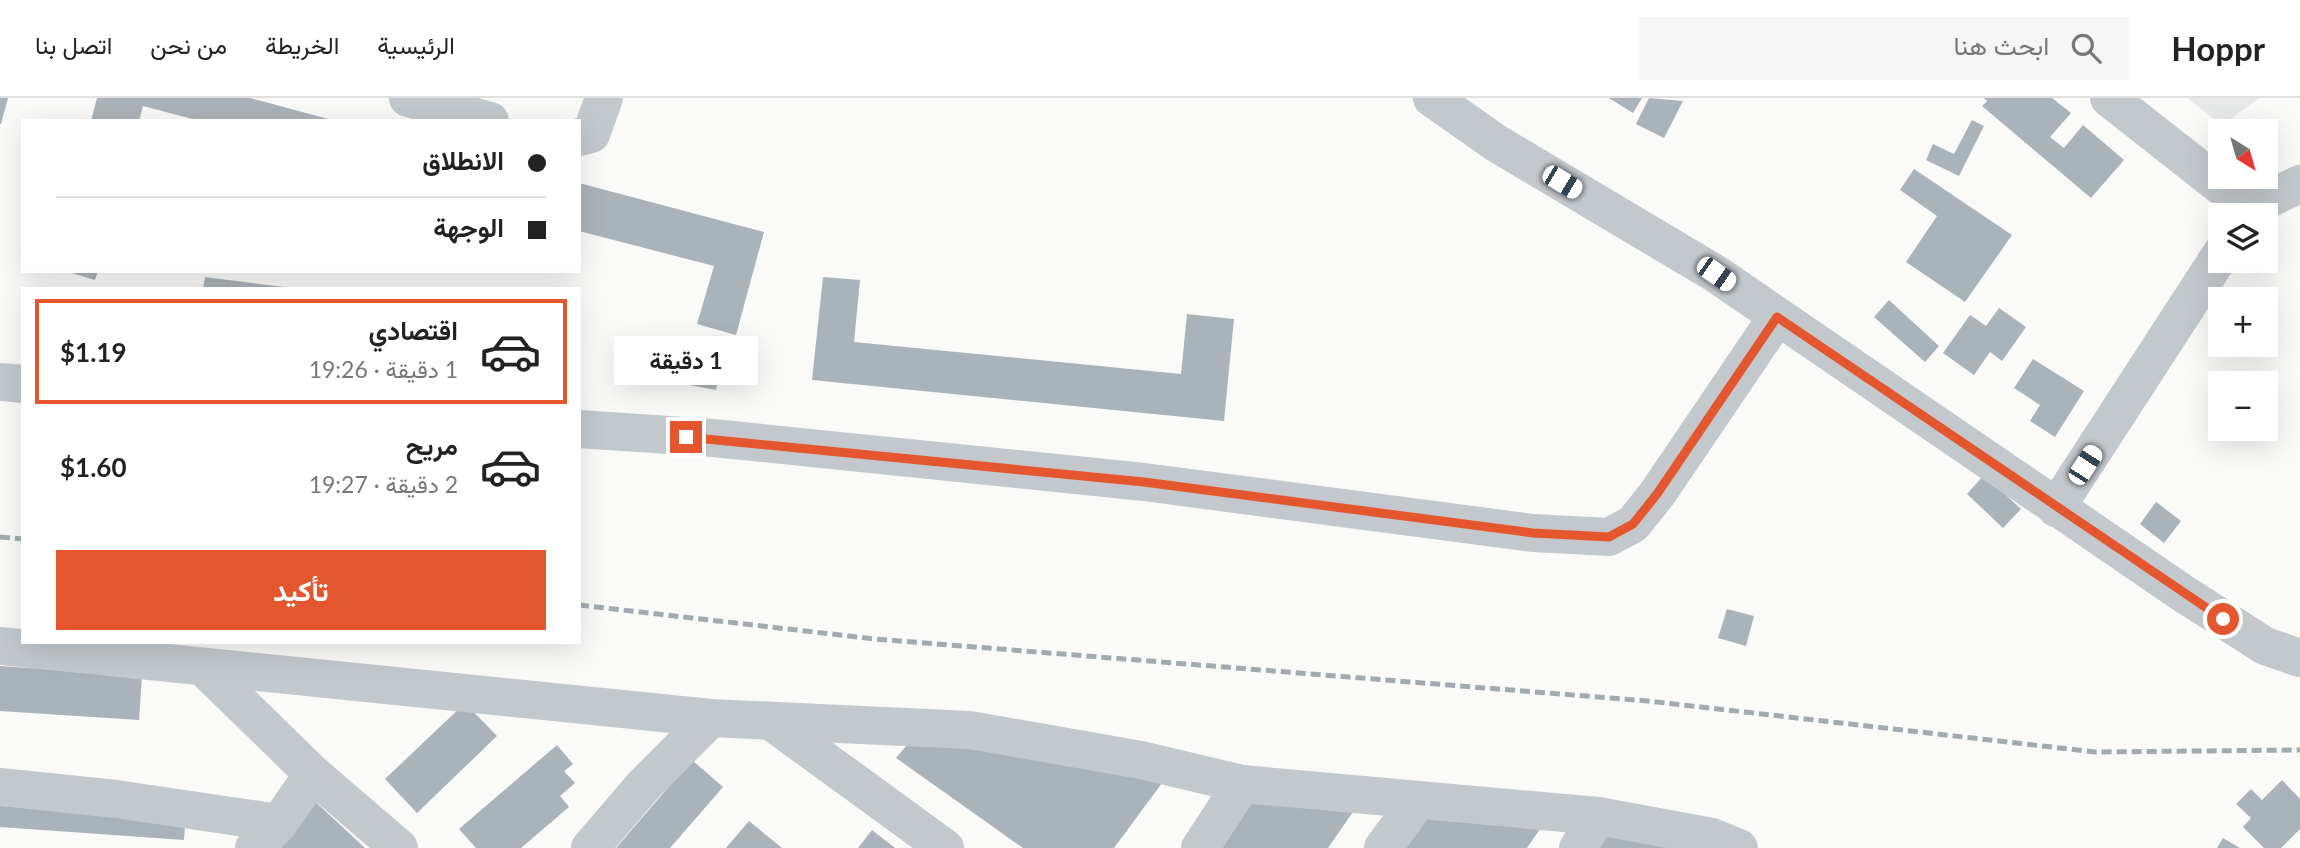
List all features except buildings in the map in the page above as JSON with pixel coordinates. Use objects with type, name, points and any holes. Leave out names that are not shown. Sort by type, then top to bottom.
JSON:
[{"type":"street","points":[[408,98],[483,119]]},
{"type":"street","points":[[581,136],[591,134],[604,98]]},
{"type":"street","points":[[1432,98],[1496,143],[1716,274],[2056,508],[2265,646],[2300,658]]},
{"type":"street","points":[[2109,98],[2236,203]]},
{"type":"street","points":[[2264,203],[2300,184]]},
{"type":"street","points":[[2056,508],[2209,273]]},
{"type":"street","points":[[581,429],[713,438],[1144,482],[1533,533],[1609,537],[1633,524],[1657,494],[1777,317]]},
{"type":"street","points":[[0,382],[21,384]]},
{"type":"street","points":[[0,646],[711,718],[970,730],[1141,760],[1242,784],[1598,816],[1712,837],[1739,848]]},
{"type":"street","points":[[203,667],[313,774],[399,848]]},
{"type":"street","points":[[590,848],[645,784],[711,718]]},
{"type":"street","points":[[772,722],[945,848]]},
{"type":"street","points":[[0,787],[116,799],[266,835],[313,774]]},
{"type":"street","points":[[1200,848],[1242,784]]},
{"type":"street","points":[[1383,848],[1418,800]]},
{"type":"street","points":[[1578,848],[1598,816]]},
{"type":"shaded area","points":[[2187,98],[2259,98],[2230,119],[2214,119]]},
{"type":"railway","points":[[0,537],[21,539]]},
{"type":"railway","points":[[581,605],[875,639],[1648,701],[2095,752],[2300,750]]},
{"type":"route","points":[[686,437],[1144,482],[1533,533],[1609,537],[1633,524],[1657,494],[1777,317],[2223,619]]}]
